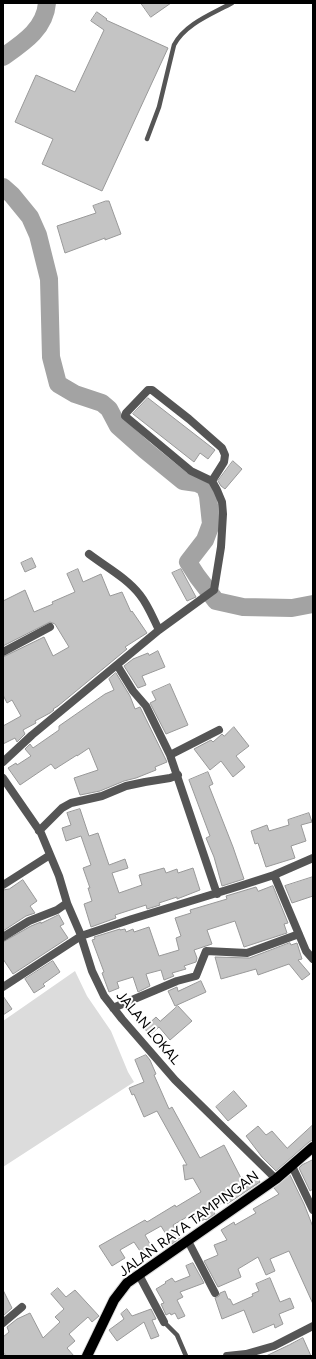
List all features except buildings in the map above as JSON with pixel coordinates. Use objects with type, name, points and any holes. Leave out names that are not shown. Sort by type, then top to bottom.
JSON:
[{"type":"main road","name":"JALAN RAYA TAMPINGAN","points":[[87,1356],[114,1300],[127,1283],[276,1179],[313,1147]]},
{"type":"street","points":[[3,762],[32,734],[159,630],[214,590],[221,547],[223,514],[222,502],[212,481],[191,471],[125,416],[126,413],[148,390],[152,390],[183,414],[222,448],[225,455],[224,462],[212,481]]},
{"type":"street","points":[[89,554],[141,595],[159,630]]},
{"type":"street","points":[[3,652],[50,627]]},
{"type":"street","points":[[117,665],[133,691],[146,706],[170,755],[217,894]]},
{"type":"street","points":[[170,755],[219,730]]},
{"type":"street","points":[[39,830],[62,808],[71,803],[102,796],[126,786],[170,778],[178,775]]},
{"type":"street","name":"JALAN LOKAL","points":[[3,778],[39,830],[59,876],[67,904],[81,936],[92,971],[104,996],[175,1080],[276,1179]]},
{"type":"street","points":[[3,885],[50,855]]},
{"type":"street","points":[[3,987],[81,936],[274,875],[313,858]]},
{"type":"street","points":[[274,875],[306,951],[313,959]]},
{"type":"street","points":[[3,937],[29,921],[57,910],[67,904]]},
{"type":"street","points":[[113,1008],[177,981],[196,976],[206,951],[247,953],[299,934]]},
{"type":"street","points":[[292,1166],[313,1210]]},
{"type":"street","points":[[188,1241],[215,1293]]},
{"type":"street","points":[[139,1275],[164,1322]]},
{"type":"street","points":[[3,1323],[22,1307]]},
{"type":"street","points":[[227,1356],[246,1354],[274,1346],[313,1326]]},
{"type":"lane","points":[[147,139],[159,107],[174,45],[178,36],[199,21],[232,3]]},
{"type":"lane","points":[[164,1322],[177,1335],[186,1356]]},
{"type":"shaded area","points":[[75,971],[87,996],[111,1031],[128,1072],[134,1082],[3,1167],[3,1021]]},
{"type":"waterway","points":[[3,57],[25,41],[37,28],[42,20],[47,3]]},
{"type":"waterway","points":[[3,187],[12,195],[30,217],[38,235],[49,279],[51,357],[58,384],[75,394],[102,403],[109,409],[118,426],[183,481],[197,483],[205,487],[208,496],[211,524],[205,540],[188,562],[197,576],[216,601],[243,607],[292,608],[313,604]]}]
